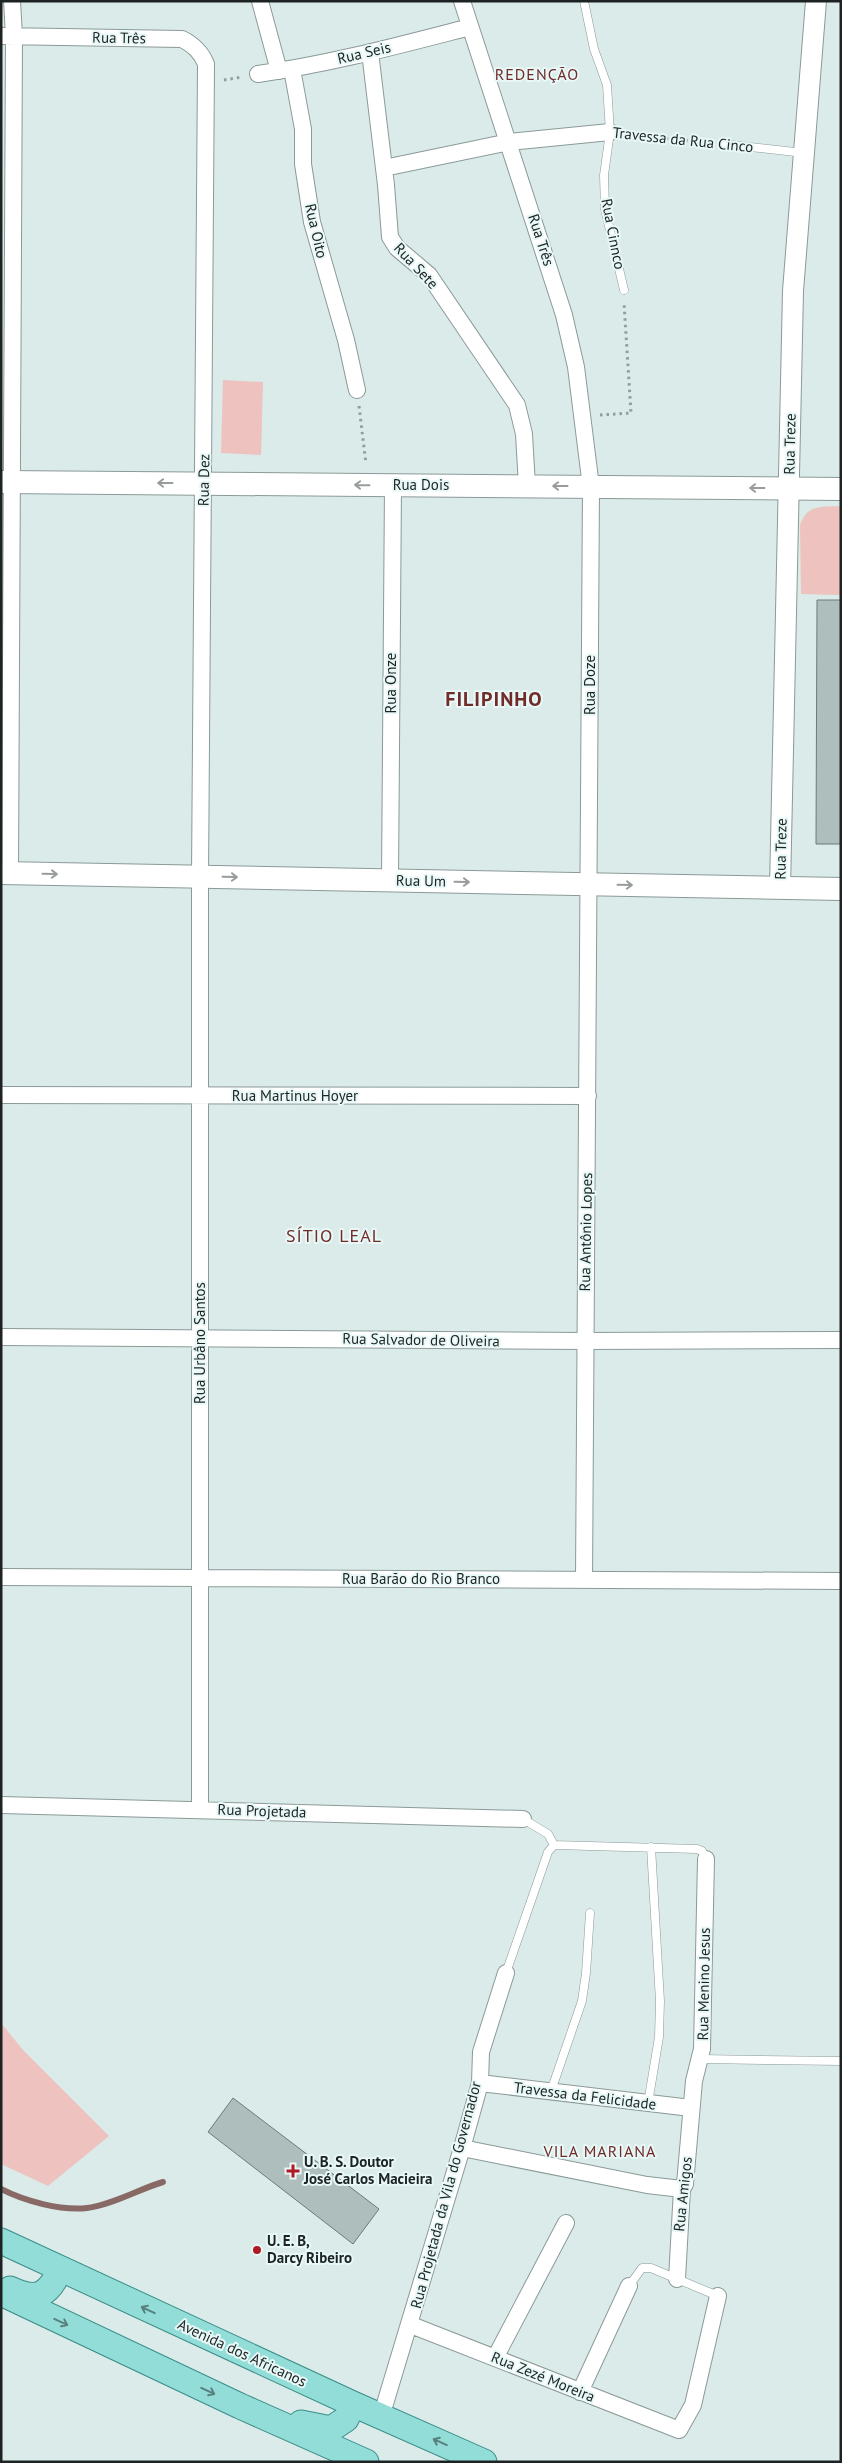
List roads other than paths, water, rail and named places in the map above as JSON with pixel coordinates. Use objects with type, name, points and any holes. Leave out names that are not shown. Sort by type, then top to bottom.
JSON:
[{"type":"main road","name":"Rua Dois","points":[[7,482],[841,489]]},
{"type":"main road","name":"Rua Um","points":[[6,873],[841,889]]},
{"type":"main road","name":"Avenida dos Africanos","points":[[1,2241],[353,2404],[484,2462]]},
{"type":"main road","points":[[1,2284],[23,2295],[36,2295],[50,2288],[60,2269]]},
{"type":"main road","points":[[1,2293],[357,2460]]},
{"type":"main road","points":[[240,2406],[331,2429],[346,2419],[353,2404]]},
{"type":"street","points":[[6,873],[8,36],[12,1]]},
{"type":"street","name":"Rua Oito","points":[[260,1],[286,70],[303,129],[303,164],[312,222],[346,340],[357,390]]},
{"type":"street","name":"Rua Três","points":[[462,1],[564,315],[576,367],[591,487]]},
{"type":"street","name":"Rua Treze","points":[[780,888],[793,291],[816,1]]},
{"type":"street","name":"Rua Seis","points":[[258,74],[370,52],[470,27]]},
{"type":"street","name":"Rua Três","points":[[8,36],[182,39],[202,54],[206,64],[207,83]]},
{"type":"street","name":"Rua Sete","points":[[370,52],[390,237],[398,248],[429,275],[516,405],[524,434],[527,486]]},
{"type":"street","name":"Rua Dez","points":[[200,877],[207,83]]},
{"type":"street","name":"Travessa da Rua Cinco","points":[[384,168],[509,142],[610,132]]},
{"type":"street","name":"Rua Onze","points":[[390,880],[393,485]]},
{"type":"street","name":"Rua Doze","points":[[590,884],[591,487]]},
{"type":"street","name":"Rua Urbâno Santos","points":[[200,877],[202,1096],[200,1809]]},
{"type":"street","name":"Rua Antônio Lopes","points":[[584,1580],[584,1341],[590,884]]},
{"type":"street","name":"Rua Martinus Hoyer","points":[[1,1095],[588,1096]]},
{"type":"street","name":"Rua Salvador de Oliveira","points":[[1,1337],[584,1341],[841,1340]]},
{"type":"street","name":"Rua Barão do Rio Branco","points":[[1,1577],[841,1581]]},
{"type":"street","name":"Rua Projetada","points":[[1,1805],[523,1819]]},
{"type":"street","name":"Rua Menino Jesus","points":[[691,2108],[694,2081],[702,2050],[706,1859]]},
{"type":"street","name":"Rua Projetada da Vila do Governador","points":[[382,2417],[411,2325],[462,2148],[480,2083],[481,2052],[506,1973]]},
{"type":"street","name":"Travessa da Felicidade","points":[[480,2083],[691,2108]]},
{"type":"street","name":"Rua Amigos","points":[[677,2279],[682,2189],[685,2184],[691,2108]]},
{"type":"street","points":[[462,2148],[628,2182],[682,2189]]},
{"type":"street","points":[[495,2358],[566,2223]]},
{"type":"street","points":[[580,2392],[629,2286]]},
{"type":"street","name":"Rua Zezé Moreira","points":[[411,2325],[680,2430],[693,2405],[718,2296]]},
{"type":"lane","name":"Rua Cinnco","points":[[584,1],[594,49],[607,85],[610,132],[604,175],[604,209],[624,290]]},
{"type":"lane","name":"Travessa da Rua Cinco","points":[[723,144],[804,153]]},
{"type":"lane","points":[[523,1819],[548,1834],[554,1846]]},
{"type":"lane","points":[[506,1973],[548,1852],[554,1846],[697,1849],[702,1851],[706,1859]]},
{"type":"lane","points":[[648,2103],[659,2037],[660,2002],[651,1847]]},
{"type":"lane","points":[[550,2092],[582,2001],[590,1913]]},
{"type":"lane","points":[[700,2059],[841,2060]]},
{"type":"lane","points":[[629,2286],[642,2268],[651,2268],[718,2296]]},
{"type":"waterway","points":[[1,2189],[43,2204],[77,2209],[106,2204],[163,2182]]},
{"type":"place","name":"U. B. S. Doutor José Carlos Macieira","points":[[293,2171]]},
{"type":"place","name":"U. E. B, Darcy Ribeiro","points":[[257,2250]]},
{"type":"district","name":"REDENÇÃO","points":[[537,74]]},
{"type":"district","name":"FILIPINHO","points":[[494,699]]},
{"type":"district","name":"SÍTIO LEAL","points":[[334,1236]]},
{"type":"district","name":"VILA MARIANA","points":[[600,2151]]}]
